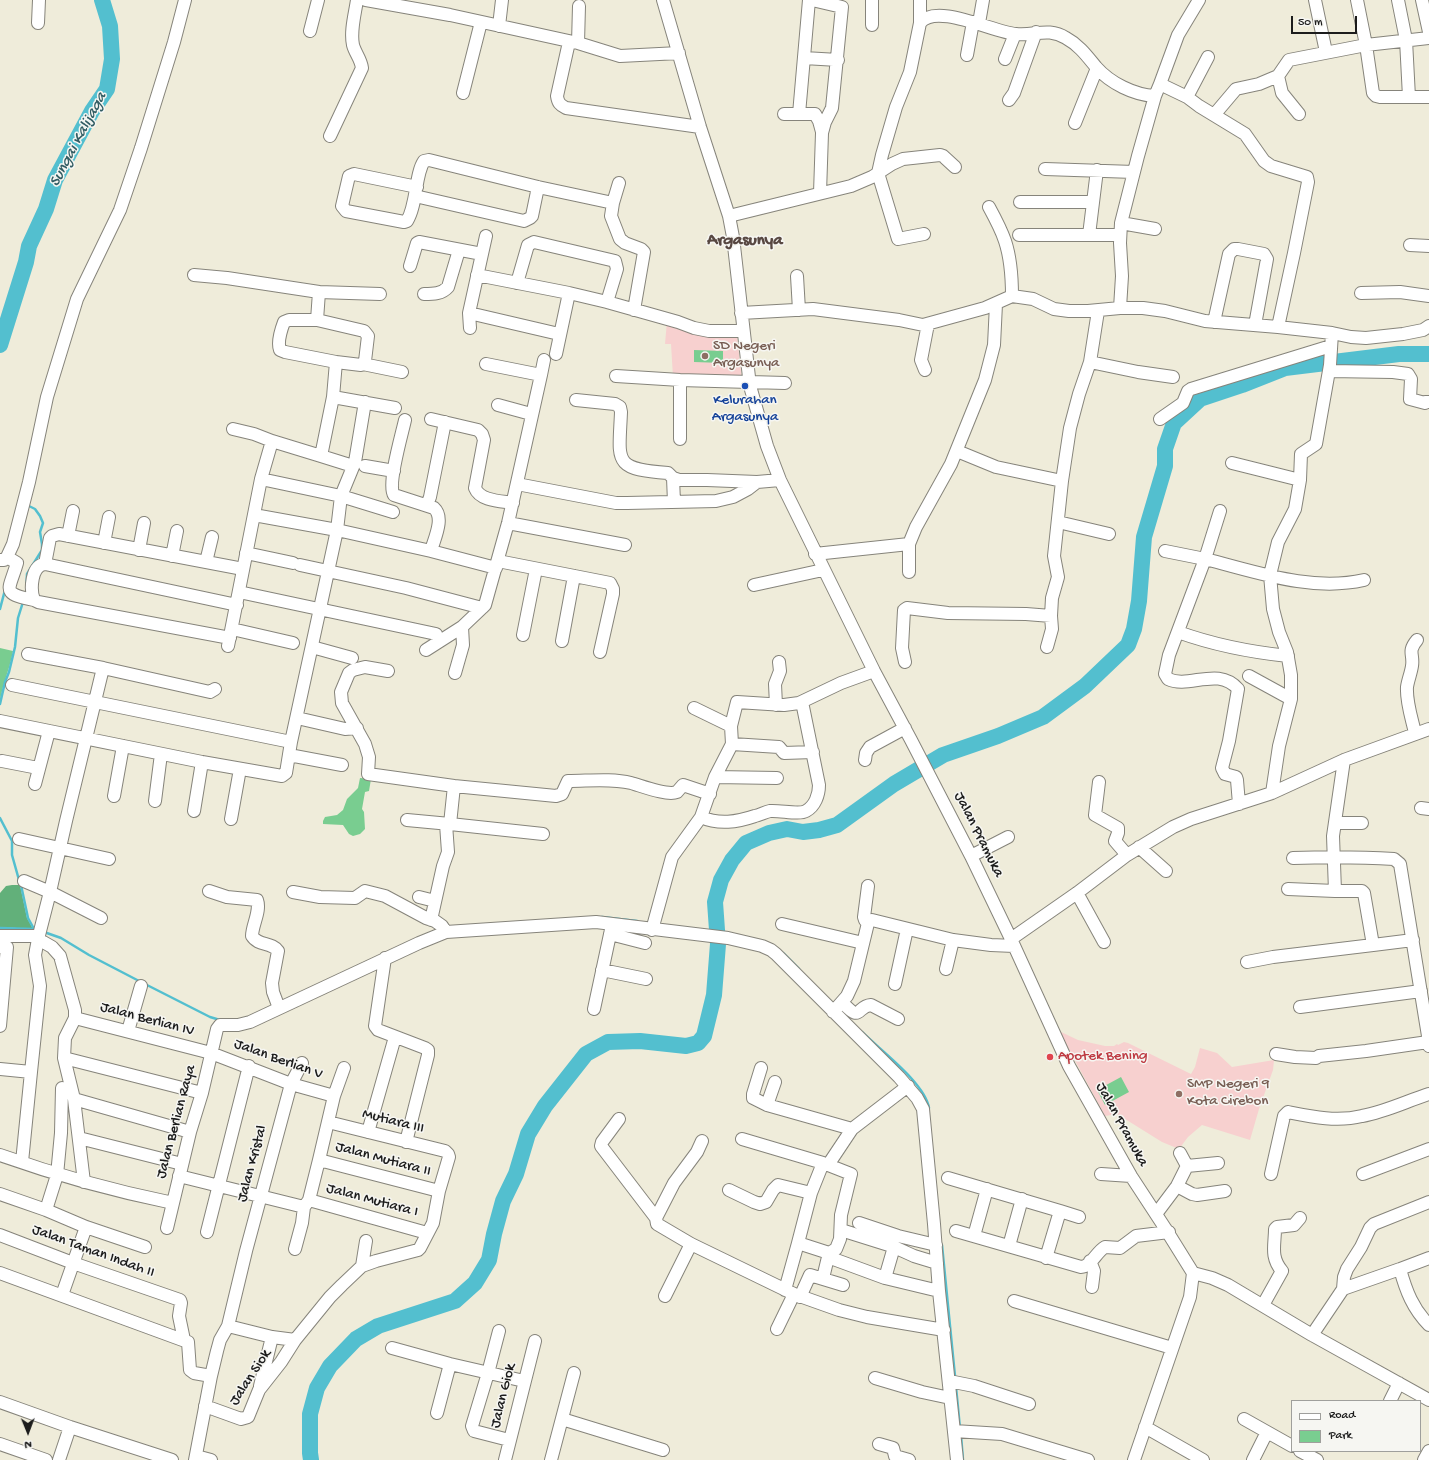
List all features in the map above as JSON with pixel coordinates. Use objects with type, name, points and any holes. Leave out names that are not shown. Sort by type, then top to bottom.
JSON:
[{"type":"street","points":[[38,23],[39,0]]},
{"type":"street","points":[[185,0],[174,42],[146,133],[120,210],[93,264],[75,306],[47,397],[29,482],[8,559],[17,564],[12,576],[9,590],[11,594],[16,597],[38,602],[230,638],[293,643]]},
{"type":"street","points":[[310,31],[318,0]]},
{"type":"street","points":[[330,136],[362,68],[360,58],[353,45],[352,33],[357,0]]},
{"type":"street","points":[[369,0],[404,4],[573,43],[620,56],[679,53]]},
{"type":"street","points":[[499,26],[502,0]]},
{"type":"street","name":"Jalan Pramuka","points":[[662,0],[700,127],[729,216],[733,237],[750,382],[755,406],[780,480],[815,554],[874,671],[971,856],[1069,1066],[1131,1176],[1169,1232],[1193,1273]]},
{"type":"street","points":[[799,114],[811,0],[842,6],[838,60],[832,108],[825,122],[822,133],[820,193]]},
{"type":"street","points":[[872,0],[872,25]]},
{"type":"street","points":[[920,0],[920,23],[910,72],[896,107],[878,174],[898,238],[924,234]]},
{"type":"street","points":[[968,54],[983,0]]},
{"type":"street","points":[[1120,308],[1122,276],[1120,229],[1134,172],[1158,90],[1178,35],[1199,0]]},
{"type":"street","points":[[1315,0],[1326,52]]},
{"type":"street","points":[[1357,0],[1366,45],[1373,93],[1380,97],[1429,97]]},
{"type":"street","points":[[1398,0],[1406,40],[1409,97]]},
{"type":"street","points":[[1422,0],[1429,32]]},
{"type":"street","points":[[579,6],[573,43],[556,96],[561,106],[566,108],[700,127]]},
{"type":"street","points":[[920,23],[926,18],[935,16],[956,18],[1014,34],[1036,32],[1055,33],[1066,38],[1084,52],[1097,68],[1124,87],[1144,94],[1158,90],[1187,97],[1245,134],[1264,162],[1279,170],[1299,174],[1307,178],[1296,246],[1278,327]]},
{"type":"street","points":[[463,93],[481,22]]},
{"type":"street","points":[[1009,100],[1014,93],[1036,32]]},
{"type":"street","points":[[1005,59],[1014,34]]},
{"type":"street","points":[[1214,115],[1236,89],[1259,84],[1278,76],[1284,65],[1290,60],[1366,45],[1429,38]]},
{"type":"street","points":[[1187,97],[1208,57]]},
{"type":"street","points":[[804,58],[838,60]]},
{"type":"street","points":[[1075,123],[1097,68]]},
{"type":"street","points":[[1278,76],[1282,93],[1298,114]]},
{"type":"street","points":[[784,114],[815,114],[819,121],[822,133]]},
{"type":"street","points":[[729,216],[851,186],[878,174],[898,161],[932,155],[943,156],[955,167]]},
{"type":"street","points":[[538,187],[532,216],[524,221],[416,192],[354,174],[349,176],[342,206],[346,211],[404,222],[407,221],[416,192],[421,165],[424,161],[429,160],[538,187],[613,202]]},
{"type":"street","points":[[1045,169],[1134,172]]},
{"type":"street","points":[[1089,235],[1097,170]]},
{"type":"street","points":[[618,183],[611,216],[620,239],[625,243],[641,249],[644,252],[634,310]]},
{"type":"street","points":[[1020,202],[1093,202]]},
{"type":"street","points":[[989,207],[1004,239],[1007,250],[1012,276],[1012,296]]},
{"type":"street","points":[[1019,235],[1089,235],[1120,229],[1155,229]]},
{"type":"street","points":[[470,328],[469,313],[486,236]]},
{"type":"street","points":[[410,266],[417,244],[422,241],[482,254]]},
{"type":"street","points":[[517,283],[528,245],[534,242],[615,261],[617,269],[607,302]]},
{"type":"street","points":[[1410,245],[1429,246]]},
{"type":"street","points":[[1214,322],[1230,254],[1234,249],[1238,249],[1264,254],[1267,259],[1255,325]]},
{"type":"street","points":[[424,294],[436,294],[448,287],[459,250]]},
{"type":"street","points":[[194,274],[319,292],[380,294]]},
{"type":"street","points":[[478,275],[607,302],[694,328],[709,331],[743,330]]},
{"type":"street","points":[[798,276],[799,310]]},
{"type":"street","points":[[317,320],[319,292]]},
{"type":"street","points":[[1361,293],[1400,292],[1429,296]]},
{"type":"street","points":[[556,354],[569,293]]},
{"type":"street","points":[[741,313],[813,309],[899,320],[918,325],[928,324],[996,304],[1012,296],[1032,300],[1058,310],[1080,312],[1120,308],[1153,309],[1214,322],[1278,327],[1332,333],[1351,337],[1366,338],[1403,334],[1423,330],[1429,326]]},
{"type":"street","points":[[909,572],[909,544],[916,527],[951,464],[985,380],[994,345],[996,304]]},
{"type":"street","points":[[1047,647],[1052,629],[1052,598],[1058,577],[1054,556],[1062,481],[1070,428],[1078,394],[1090,362],[1098,310]]},
{"type":"street","points":[[469,313],[560,334]]},
{"type":"street","points":[[363,364],[365,361],[368,336],[366,333],[317,320],[289,320],[284,322],[278,346],[280,350],[336,362],[363,364],[402,372]]},
{"type":"street","points":[[925,370],[921,360],[928,324]]},
{"type":"street","points":[[1272,793],[1279,746],[1291,699],[1291,675],[1288,656],[1279,632],[1273,608],[1270,575],[1278,542],[1294,508],[1300,480],[1301,454],[1316,444],[1329,368],[1332,333]]},
{"type":"street","points":[[1160,419],[1183,403],[1188,391],[1331,348]]},
{"type":"street","points":[[426,650],[462,627],[482,608],[487,601],[513,503],[531,414],[544,360]]},
{"type":"street","points":[[321,456],[333,397],[336,362]]},
{"type":"street","points":[[1090,362],[1138,372],[1173,377]]},
{"type":"street","points":[[486,364],[541,375]]},
{"type":"street","points":[[1329,368],[1408,374],[1411,379],[1410,399],[1425,403],[1429,402]]},
{"type":"street","points":[[616,376],[680,380],[784,383]]},
{"type":"street","points":[[680,380],[680,439]]},
{"type":"street","points":[[333,397],[395,408]]},
{"type":"street","points":[[576,400],[618,406],[621,412],[619,450],[620,455],[626,465],[643,471],[668,473],[673,478],[679,480],[757,482],[780,480]]},
{"type":"street","points":[[0,721],[240,769],[282,776],[286,773],[291,742],[337,530],[341,496],[359,466],[365,402]]},
{"type":"street","points":[[498,405],[531,414]]},
{"type":"street","points":[[431,419],[478,430],[482,434],[484,443],[475,488],[476,492],[486,498],[513,503]]},
{"type":"street","points":[[405,420],[391,487],[394,495],[436,510],[439,517],[431,551]]},
{"type":"street","points":[[427,506],[445,422]]},
{"type":"street","points":[[233,429],[359,466],[394,471]]},
{"type":"street","points":[[230,638],[260,479],[272,441]]},
{"type":"street","points":[[956,451],[990,465],[1062,481]]},
{"type":"street","points":[[1232,463],[1300,480]]},
{"type":"street","points":[[673,478],[674,502]]},
{"type":"street","points":[[260,479],[341,496],[393,512]]},
{"type":"street","points":[[517,484],[616,503],[706,502],[724,500],[748,489],[757,482]]},
{"type":"street","points":[[68,536],[73,511]]},
{"type":"street","points":[[1220,511],[1205,559],[1169,655],[1165,674],[1168,679],[1177,681],[1217,679],[1227,681],[1238,689],[1229,742],[1222,768],[1225,774],[1236,777],[1239,804]]},
{"type":"street","points":[[254,516],[337,530],[497,565],[536,569],[610,583],[614,594],[600,652]]},
{"type":"street","points":[[104,543],[109,517]]},
{"type":"street","points":[[1058,522],[1109,534]]},
{"type":"street","points":[[139,550],[144,523]]},
{"type":"street","points":[[508,523],[625,545]]},
{"type":"street","points":[[172,556],[177,531]]},
{"type":"street","points":[[45,564],[50,538],[59,534],[243,569]]},
{"type":"street","points":[[206,562],[212,537]]},
{"type":"street","points":[[815,554],[909,544]]},
{"type":"street","points":[[1165,551],[1270,575],[1313,583],[1332,584],[1364,580]]},
{"type":"street","points":[[246,553],[406,588],[482,608]]},
{"type":"street","points":[[34,600],[32,589],[34,574],[37,566],[45,564],[236,605]]},
{"type":"street","points":[[524,635],[536,569]]},
{"type":"street","points":[[754,585],[823,570]]},
{"type":"street","points":[[562,641],[574,576]]},
{"type":"street","points":[[239,592],[436,634]]},
{"type":"street","points":[[905,662],[902,648],[904,638],[903,617],[904,610],[907,608],[948,614],[1026,614],[1051,616]]},
{"type":"street","points":[[455,673],[463,645],[462,627]]},
{"type":"street","points":[[1178,632],[1227,647],[1288,656]]},
{"type":"street","points":[[1416,733],[1407,696],[1407,688],[1413,661],[1411,651],[1417,640]]},
{"type":"street","points":[[312,647],[352,658]]},
{"type":"street","points":[[28,654],[103,668],[210,692],[215,689]]},
{"type":"street","points":[[776,705],[775,684],[780,671],[779,662]]},
{"type":"street","points":[[388,671],[365,667],[353,670],[349,673],[341,692],[342,703],[365,744],[369,757],[368,774],[454,786],[556,796],[562,794],[568,781],[617,781],[632,783],[669,793],[677,792],[682,785],[710,794]]},
{"type":"street","points":[[22,1162],[40,986],[35,955],[87,739],[100,675],[103,668]]},
{"type":"street","points":[[653,926],[672,856],[701,817],[715,777],[732,744],[731,726],[737,702],[789,705],[802,702],[834,686],[874,671]]},
{"type":"street","points":[[1249,676],[1291,699]]},
{"type":"street","points":[[12,685],[291,742]]},
{"type":"street","points":[[701,817],[715,821],[727,822],[742,820],[769,811],[788,811],[798,813],[808,811],[815,802],[820,785],[802,702]]},
{"type":"street","points":[[694,708],[731,726]]},
{"type":"street","points":[[297,718],[344,729],[357,728]]},
{"type":"street","points":[[865,760],[866,753],[870,747],[904,728]]},
{"type":"street","points":[[868,886],[864,917],[865,920],[875,920],[953,940],[992,945],[1012,943],[1127,855],[1180,823],[1272,793],[1344,760],[1429,729]]},
{"type":"street","points":[[35,784],[49,731]]},
{"type":"street","points":[[732,744],[779,747],[784,753],[813,752]]},
{"type":"street","points":[[114,796],[123,746]]},
{"type":"street","points":[[155,801],[161,754]]},
{"type":"street","points":[[289,755],[342,764]]},
{"type":"street","points":[[1335,891],[1333,836],[1344,760]]},
{"type":"street","points":[[2,761],[38,768]]},
{"type":"street","points":[[194,811],[202,762]]},
{"type":"street","points":[[230,818],[240,769]]},
{"type":"street","points":[[715,777],[777,778]]},
{"type":"street","points":[[1099,782],[1095,814],[1118,828],[1118,833],[1114,841],[1127,855]]},
{"type":"street","points":[[431,920],[448,852],[448,824],[454,786]]},
{"type":"street","points":[[407,820],[422,827],[448,824],[543,834]]},
{"type":"street","points":[[1335,823],[1362,823]]},
{"type":"street","points":[[971,856],[1008,837]]},
{"type":"street","points":[[19,839],[108,859]]},
{"type":"street","points":[[1140,847],[1166,871]]},
{"type":"street","points":[[1276,1054],[1316,1058],[1319,1056],[1366,1052],[1429,1043],[1400,864],[1394,859],[1334,857],[1293,858]]},
{"type":"street","points":[[24,881],[50,892],[101,918]]},
{"type":"street","points":[[1288,889],[1362,891],[1364,893],[1373,945]]},
{"type":"street","points":[[209,891],[227,897],[257,900],[258,908],[252,930],[252,936],[258,942],[275,948],[278,951],[272,983],[273,992],[278,1005],[446,932],[596,922],[645,943]]},
{"type":"street","points":[[293,892],[320,897],[355,898],[365,891],[385,896],[442,926],[446,932]]},
{"type":"street","points":[[1077,893],[1104,942]]},
{"type":"street","points":[[419,896],[435,901]]},
{"type":"street","points":[[837,1007],[847,996],[854,981],[870,921]]},
{"type":"street","points":[[782,924],[863,944]]},
{"type":"street","points":[[611,929],[653,926],[728,938],[762,946],[771,950],[837,1007],[908,1086],[920,1103],[925,1114],[939,1291],[957,1460]]},
{"type":"street","points":[[594,1009],[611,929]]},
{"type":"street","points":[[895,984],[907,929]]},
{"type":"street","points":[[0,1026],[4,942],[39,934]]},
{"type":"street","points":[[39,934],[60,956],[74,1010],[75,1018],[65,1038],[64,1058],[74,1099],[84,1182]]},
{"type":"street","points":[[946,969],[953,940]]},
{"type":"street","points":[[1247,962],[1273,957],[1413,940]]},
{"type":"street","points":[[385,958],[374,1023],[376,1028],[428,1050],[406,1142]]},
{"type":"street","points":[[602,970],[646,979]]},
{"type":"street","points":[[128,1031],[141,986]]},
{"type":"street","points":[[1300,1007],[1421,991]]},
{"type":"street","name":"Jalan Berlian Raya","points":[[167,1228],[180,1170],[202,1093],[217,1029],[220,1025],[238,1025],[250,1022],[278,1005]]},
{"type":"street","points":[[837,1007],[848,1009],[854,1013],[859,1013],[867,1006],[873,1006],[898,1019]]},
{"type":"street","name":"Jalan Berlian IV","points":[[75,1018],[211,1053]]},
{"type":"street","points":[[368,1132],[395,1037]]},
{"type":"street","name":"Jalan Berlian V","points":[[211,1053],[249,1066],[291,1084],[334,1096]]},
{"type":"street","points":[[64,1058],[202,1093]]},
{"type":"street","name":"Jalan Kristal","points":[[196,1458],[211,1376],[220,1340],[228,1326],[246,1252],[262,1197],[291,1084],[302,1063]]},
{"type":"street","points":[[207,1232],[249,1066]]},
{"type":"street","points":[[295,1250],[334,1096],[344,1068]]},
{"type":"street","points":[[761,1068],[753,1096],[767,1105],[852,1129]]},
{"type":"street","points":[[0,1069],[31,1072]]},
{"type":"street","points":[[767,1105],[775,1082]]},
{"type":"street","points":[[793,1294],[798,1243],[812,1193],[826,1164],[852,1129],[908,1086]]},
{"type":"street","points":[[46,1210],[57,1174],[61,1133],[62,1088]]},
{"type":"street","points":[[1271,1174],[1284,1116],[1288,1112],[1316,1118],[1340,1119],[1361,1117],[1429,1094]]},
{"type":"street","points":[[74,1099],[190,1132]]},
{"type":"street","points":[[619,1119],[602,1142],[602,1149],[656,1218],[657,1224],[691,1244],[793,1294],[838,1310],[944,1330]]},
{"type":"street","name":"Mutiara III","points":[[328,1122],[445,1151],[448,1154],[439,1191]]},
{"type":"street","name":"Jalan Mutiara I","points":[[79,1138],[180,1170],[218,1186],[262,1197],[306,1204],[428,1233]]},
{"type":"street","points":[[742,1139],[826,1164],[851,1174],[841,1215],[840,1239],[837,1247],[828,1255],[823,1278]]},
{"type":"street","points":[[656,1218],[674,1183],[697,1152],[702,1142]]},
{"type":"street","points":[[1363,1174],[1429,1149]]},
{"type":"street","points":[[0,1154],[84,1182],[173,1203]]},
{"type":"street","points":[[1180,1154],[1187,1166]]},
{"type":"street","name":"Jalan Mutiara II","points":[[319,1160],[439,1191]]},
{"type":"street","points":[[1187,1166],[1218,1163]]},
{"type":"street","points":[[1156,1214],[1176,1186],[1187,1166]]},
{"type":"street","points":[[1101,1174],[1131,1176]]},
{"type":"street","points":[[948,1178],[1079,1217]]},
{"type":"street","points":[[729,1190],[760,1204],[768,1200],[778,1186],[812,1193]]},
{"type":"street","points":[[1176,1186],[1197,1195],[1225,1191]]},
{"type":"street","points":[[974,1236],[987,1189]]},
{"type":"street","points":[[366,1241],[362,1266],[418,1250],[433,1223],[439,1191]]},
{"type":"street","points":[[0,1194],[144,1247]]},
{"type":"street","points":[[1009,1246],[1022,1199]]},
{"type":"street","points":[[1312,1335],[1343,1289],[1344,1276],[1347,1269],[1361,1247],[1370,1228],[1374,1224],[1429,1202]]},
{"type":"street","points":[[1046,1258],[1060,1211]]},
{"type":"street","points":[[1263,1305],[1282,1271],[1275,1261],[1274,1256],[1275,1229],[1277,1227],[1294,1225],[1300,1218]]},
{"type":"street","points":[[859,1223],[898,1236],[936,1245]]},
{"type":"street","points":[[62,1295],[86,1226]]},
{"type":"street","points":[[841,1230],[937,1263]]},
{"type":"street","points":[[956,1231],[1080,1267],[1084,1267],[1099,1250],[1105,1247],[1120,1248],[1136,1236],[1169,1232]]},
{"type":"street","name":"Jalan Taman Indah II","points":[[0,1235],[73,1263],[180,1300],[179,1316],[184,1340]]},
{"type":"street","points":[[798,1243],[885,1278],[939,1291]]},
{"type":"street","points":[[664,1296],[691,1244]]},
{"type":"street","points":[[885,1278],[894,1247]]},
{"type":"street","points":[[1343,1289],[1400,1270],[1429,1258]]},
{"type":"street","points":[[1090,1261],[1094,1272],[1092,1287]]},
{"type":"street","name":"Jalan Siok","points":[[205,1406],[244,1419],[248,1417],[259,1390],[281,1362],[295,1340],[330,1297],[362,1266]]},
{"type":"street","points":[[1400,1270],[1408,1297],[1415,1309],[1429,1326]]},
{"type":"street","points":[[0,1273],[184,1340],[188,1342],[190,1370],[194,1373],[211,1376]]},
{"type":"street","points":[[1134,1460],[1190,1297],[1193,1273],[1217,1280],[1429,1400]]},
{"type":"street","points":[[777,1329],[793,1294],[810,1275],[843,1285]]},
{"type":"street","points":[[1014,1301],[1172,1348]]},
{"type":"street","points":[[228,1326],[272,1337],[295,1340]]},
{"type":"street","points":[[499,1331],[472,1427],[474,1431],[510,1440]]},
{"type":"street","points":[[259,1390],[272,1337]]},
{"type":"street","name":"Jalan Giok","points":[[505,1460],[535,1341]]},
{"type":"street","points":[[392,1348],[450,1364],[524,1381]]},
{"type":"street","points":[[437,1413],[450,1364]]},
{"type":"street","points":[[551,1460],[574,1373]]},
{"type":"street","points":[[875,1378],[922,1392],[950,1398]]},
{"type":"street","points":[[949,1381],[974,1386],[1029,1404]]},
{"type":"street","points":[[1390,1400],[1399,1383]]},
{"type":"street","points":[[0,1402],[70,1427],[172,1460]]},
{"type":"street","points":[[1244,1419],[1291,1445]]},
{"type":"street","points":[[562,1420],[663,1450]]},
{"type":"street","points":[[59,1460],[70,1427]]},
{"type":"street","points":[[1145,1427],[1203,1460]]},
{"type":"street","points":[[954,1430],[1002,1434],[1088,1460]]},
{"type":"street","points":[[1253,1460],[1267,1432]]},
{"type":"street","points":[[0,1444],[22,1456],[46,1460]]},
{"type":"street","points":[[879,1444],[893,1448],[895,1456],[909,1460]]},
{"type":"street","points":[[1424,1460],[1429,1451]]},
{"type":"street","points":[[1302,1452],[1317,1460]]},
{"type":"street","points":[[196,1458],[211,1460]]},
{"type":"shaded area","name":"SD Negeri Argasunya","points":[[667,321],[737,337],[742,380],[673,377],[671,344],[665,344]]},
{"type":"shaded area","name":"SMP Negeri 9 Kota Cirebon","points":[[1059,1031],[1078,1040],[1105,1046],[1114,1046],[1124,1042],[1128,1043],[1191,1074],[1195,1067],[1200,1048],[1217,1053],[1232,1067],[1274,1060],[1273,1070],[1250,1140],[1202,1125],[1188,1137],[1179,1149],[1162,1142],[1117,1114],[1105,1116]]},
{"type":"green space","points":[[694,350],[723,351],[723,363],[694,362]]},
{"type":"green space","points":[[0,648],[13,651],[0,700]]},
{"type":"green space","points":[[360,778],[371,779],[369,791],[365,792],[362,809],[364,812],[365,829],[360,834],[353,836],[349,834],[343,825],[323,824],[325,817],[337,815],[343,810],[347,799],[358,788]]},
{"type":"green space","points":[[20,885],[27,918],[33,929],[0,927],[0,893],[6,886]]},
{"type":"green space","points":[[1121,1077],[1129,1092],[1105,1105],[1097,1090]]},
{"type":"waterway","name":"Sungai Kalijaga","points":[[0,345],[26,262],[29,246],[46,209],[55,180],[92,111],[107,89],[112,59],[110,26],[102,0]]},
{"type":"waterway","points":[[311,1460],[310,1414],[317,1388],[330,1366],[356,1339],[378,1326],[455,1301],[475,1283],[489,1260],[503,1201],[516,1174],[528,1134],[545,1106],[586,1054],[608,1042],[640,1041],[686,1046],[698,1043],[704,1036],[714,995],[718,944],[715,902],[721,880],[732,860],[746,843],[769,833],[787,829],[803,832],[819,830],[837,825],[894,784],[943,755],[998,736],[1043,717],[1085,686],[1128,645],[1134,629],[1139,601],[1144,537],[1165,466],[1165,449],[1174,423],[1200,399],[1242,385],[1285,368],[1399,354],[1429,354]]},
{"type":"waterway","points":[[26,595],[27,574],[42,550],[40,532],[43,523],[35,509],[27,505]]},
{"type":"waterway","points":[[0,609],[5,590]]},
{"type":"waterway","points":[[0,704],[15,647],[18,618],[23,602]]},
{"type":"waterway","points":[[0,818],[12,841],[12,855],[19,880]]},
{"type":"waterway","points":[[21,885],[28,918],[34,929],[38,930]]},
{"type":"waterway","points":[[602,917],[637,921]]},
{"type":"waterway","points":[[0,928],[34,929]]},
{"type":"waterway","points":[[44,932],[61,938],[89,955],[141,982]]},
{"type":"waterway","points":[[783,953],[799,969]]},
{"type":"waterway","points":[[145,984],[210,1017],[220,1020]]},
{"type":"waterway","points":[[862,1032],[911,1078],[926,1098],[929,1108]]},
{"type":"waterway","points":[[942,1245],[955,1376]]},
{"type":"waterway","points":[[956,1387],[960,1428]]},
{"type":"waterway","points":[[961,1435],[963,1460]]},
{"type":"place","name":"SD Negeri Argasunya","points":[[705,356]]},
{"type":"place","name":"Kelurahan Argasunya","points":[[745,386]]},
{"type":"place","name":"Apotek Bening","points":[[1050,1057]]},
{"type":"place","name":"SMP Negeri 9 Kota Cirebon","points":[[1179,1094]]},
{"type":"district","name":"Argasunya","points":[[745,241]]}]
